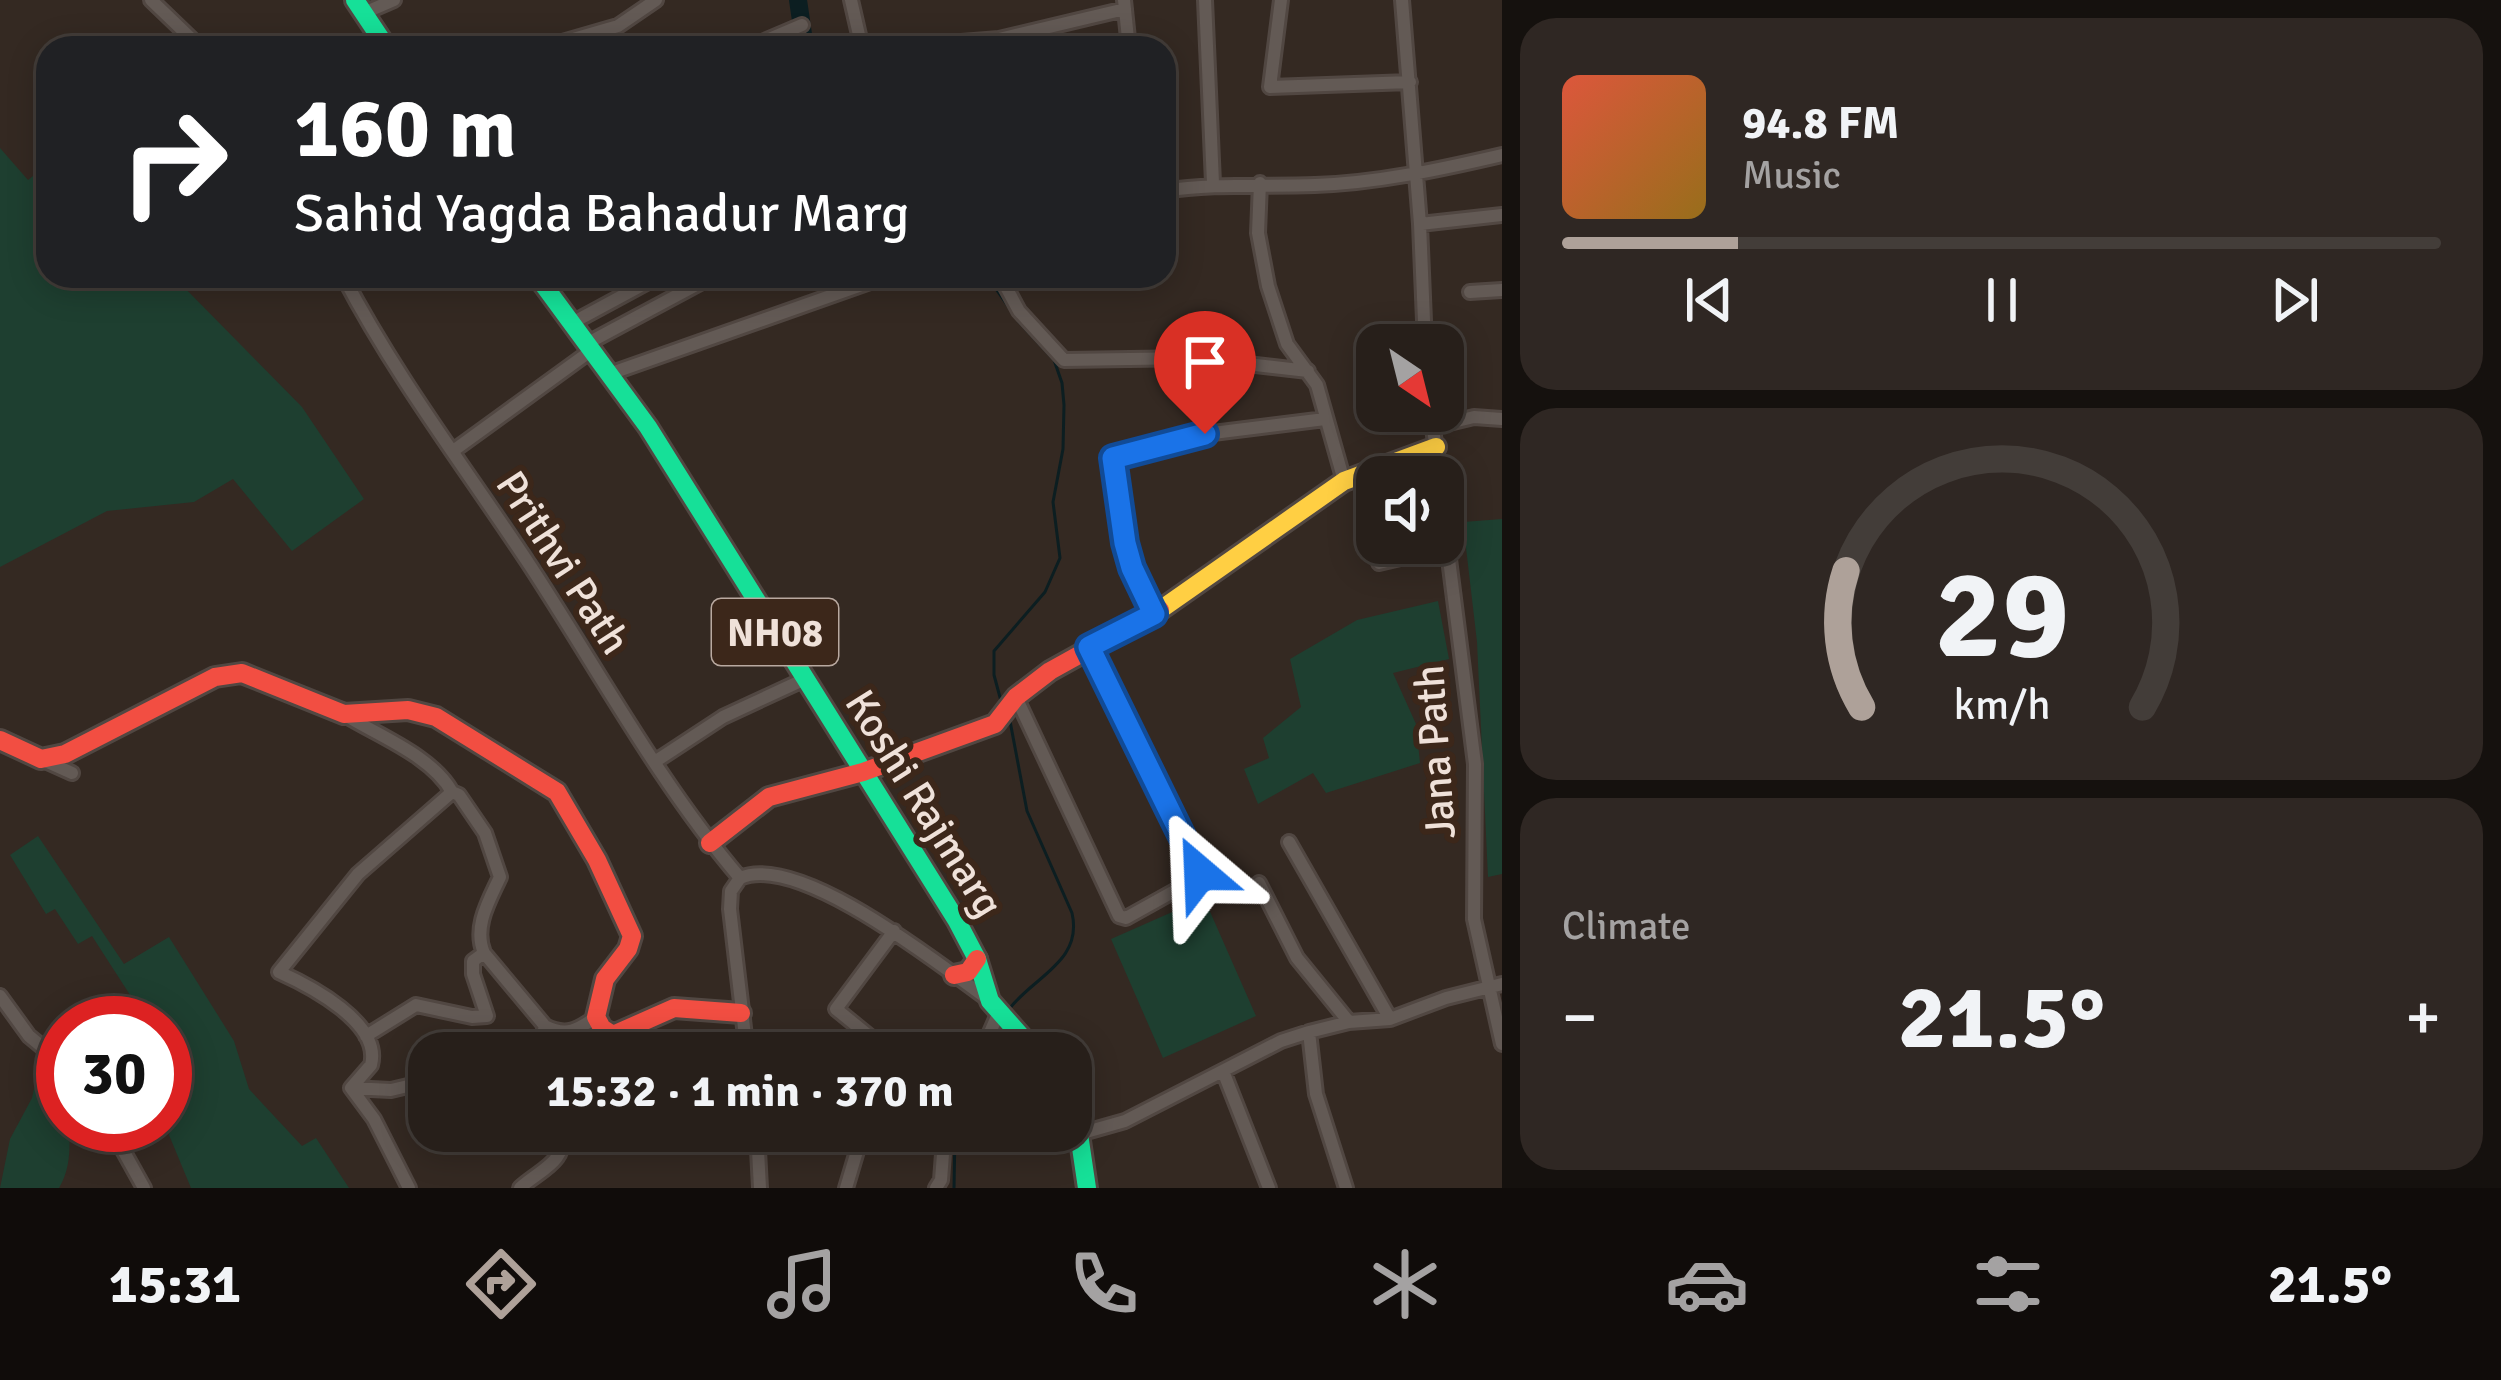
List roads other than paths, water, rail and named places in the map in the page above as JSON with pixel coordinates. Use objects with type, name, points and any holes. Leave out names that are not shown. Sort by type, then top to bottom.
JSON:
[{"type":"street","points":[[151,0],[188,36]]},
{"type":"street","points":[[379,36],[359,6],[394,0]]},
{"type":"street","points":[[583,36],[618,26],[656,0]]},
{"type":"street","points":[[850,0],[859,36]]},
{"type":"street","points":[[1205,0],[1213,184]]},
{"type":"street","points":[[1281,0],[1270,87],[1410,82]]},
{"type":"street","points":[[1402,0],[1424,324]]},
{"type":"street","points":[[1010,36],[1124,4],[1128,36]]},
{"type":"street","points":[[777,36],[802,26]]},
{"type":"street","points":[[1176,189],[1213,184],[1317,185],[1502,155]]},
{"type":"street","points":[[1260,183],[1258,233],[1268,286],[1286,344],[1317,385],[1344,481]]},
{"type":"street","points":[[1420,224],[1502,214]]},
{"type":"street","name":"Prithvi Path","points":[[350,288],[414,398],[710,843],[740,878]]},
{"type":"street","name":"Koshi Rajmarg","points":[[546,288],[612,373],[863,772],[977,959],[1000,1012],[1018,1032]]},
{"type":"street","points":[[572,322],[636,288]]},
{"type":"street","points":[[453,451],[591,346],[692,288]]},
{"type":"street","points":[[612,373],[853,288]]},
{"type":"street","points":[[1007,288],[1019,310],[1064,360],[1195,358],[1308,371]]},
{"type":"street","points":[[1470,292],[1502,290]]},
{"type":"street","points":[[710,843],[769,797],[863,772],[982,730],[1089,647],[1154,614],[1344,481],[1474,417],[1502,419]]},
{"type":"street","points":[[1154,614],[1125,543],[1113,458],[1205,434],[1325,419]]},
{"type":"street","points":[[1433,432],[1436,456]]},
{"type":"street","name":"Jana Path","points":[[1449,564],[1472,728],[1474,920],[1495,986],[1502,1044]]},
{"type":"street","points":[[1010,705],[1119,916],[1126,918],[1196,879],[1200,867],[1089,647]]},
{"type":"street","points":[[41,759],[65,754],[215,677],[242,673],[344,714],[445,779],[485,833],[500,877],[478,939],[484,953],[545,1026],[559,1033],[579,1030],[596,1018],[605,979],[632,936],[597,860],[557,792],[436,717],[408,710],[344,714]]},
{"type":"street","points":[[656,761],[723,717],[805,679]]},
{"type":"street","points":[[0,740],[71,773]]},
{"type":"street","points":[[351,1088],[374,1055],[366,1036],[345,1011],[279,972],[358,874],[452,792]]},
{"type":"street","points":[[1289,842],[1390,1019]]},
{"type":"street","points":[[744,1032],[730,909],[731,891],[740,878],[752,872],[789,880],[852,905],[894,932],[1000,1012],[991,1032]]},
{"type":"street","points":[[1258,883],[1297,958],[1349,1022]]},
{"type":"street","points":[[864,1032],[836,1009],[894,932]]},
{"type":"street","points":[[366,1036],[416,1005],[488,1016],[473,974],[473,961],[484,953]]},
{"type":"street","points":[[954,975],[968,972],[977,959]]},
{"type":"street","points":[[1092,1130],[1125,1121],[1309,1031],[1390,1019],[1495,986]]},
{"type":"street","points":[[0,996],[36,1042]]},
{"type":"street","points":[[619,1032],[669,1008],[741,1013]]},
{"type":"street","points":[[596,1018],[610,1032]]},
{"type":"street","points":[[543,1032],[545,1026]]},
{"type":"street","points":[[1309,1031],[1316,1094],[1346,1188]]},
{"type":"street","points":[[1223,1072],[1269,1188]]},
{"type":"street","points":[[351,1088],[408,1086]]},
{"type":"street","points":[[351,1088],[374,1119],[409,1188]]},
{"type":"street","points":[[124,1152],[144,1188]]},
{"type":"street","points":[[520,1188],[562,1152]]},
{"type":"street","points":[[758,1152],[760,1188]]},
{"type":"street","points":[[845,1188],[856,1152]]},
{"type":"street","points":[[936,1188],[944,1152]]},
{"type":"street","points":[[1082,1152],[1087,1188]]},
{"type":"waterway","points":[[798,0],[803,36]]},
{"type":"waterway","points":[[995,288],[1054,360],[1064,405],[1063,449],[1053,502],[1060,558],[1045,592],[994,651],[1001,701]]},
{"type":"waterway","points":[[1010,721],[1027,811],[1072,913],[1074,930],[1064,956],[1010,1008]]},
{"type":"waterway","points":[[997,1032],[999,1027]]},
{"type":"waterway","points":[[954,1188],[955,1152]]}]
